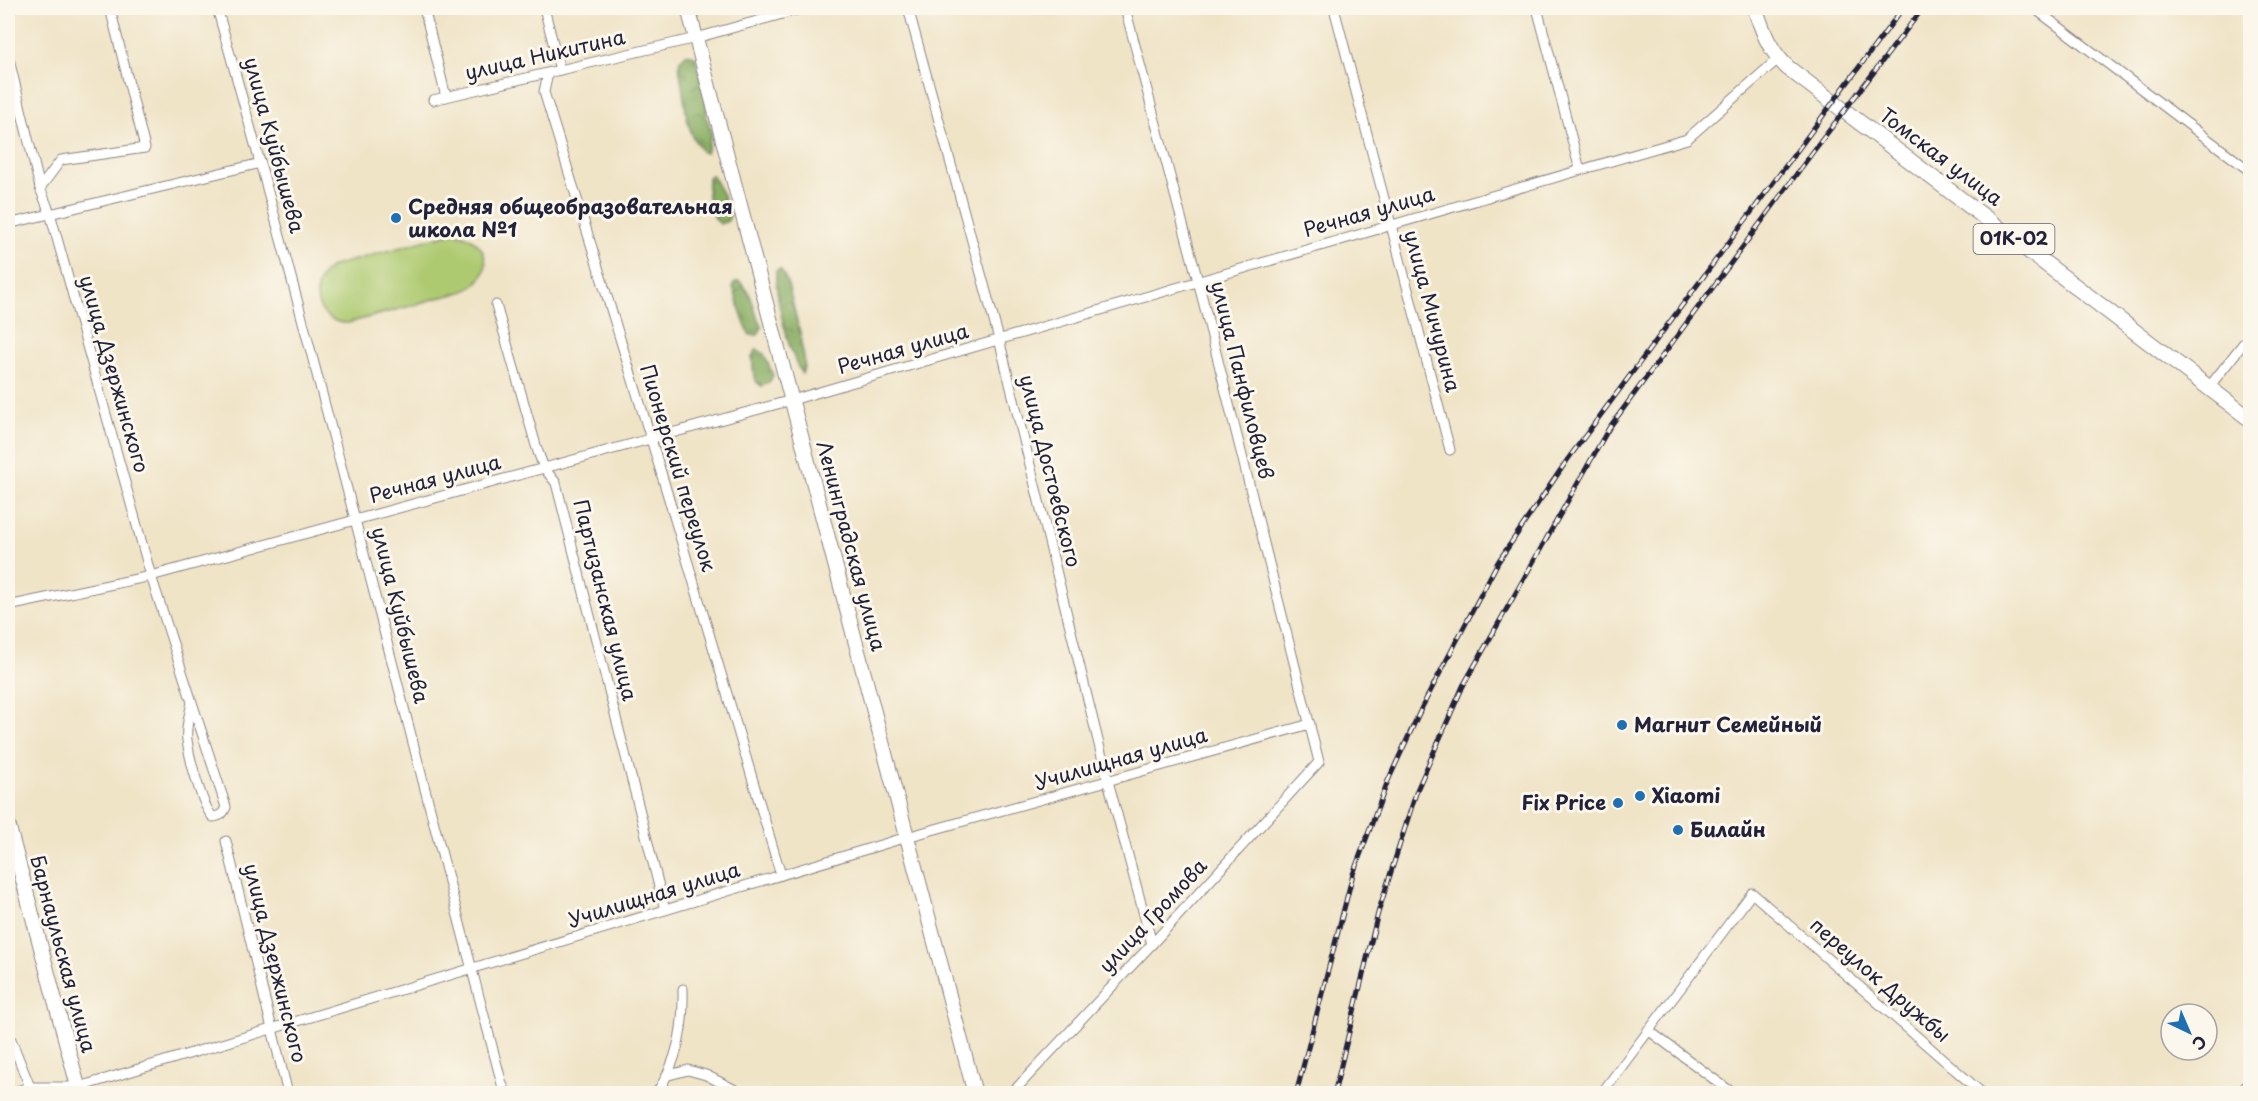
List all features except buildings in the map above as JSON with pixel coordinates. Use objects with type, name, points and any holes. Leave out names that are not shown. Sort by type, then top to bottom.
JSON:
[{"type":"main road","name":"01К-02","points":[[1755,8],[1768,44],[1778,59]]},
{"type":"main road","name":"Томская улица","points":[[1778,59],[2250,419]]},
{"type":"street","points":[[40,188],[61,160],[145,148],[110,8]]},
{"type":"street","name":"улица Куйбышева","points":[[217,8],[261,162],[357,520],[471,969],[502,1084],[507,1094]]},
{"type":"street","points":[[424,8],[446,97]]},
{"type":"street","points":[[544,8],[560,70]]},
{"type":"street","name":"Ленинградская улица","points":[[688,8],[975,1094]]},
{"type":"street","name":"улица Никитина","points":[[433,100],[696,38],[804,8]]},
{"type":"street","name":"улица Достоевского","points":[[908,8],[999,339],[1108,781],[1152,944]]},
{"type":"street","name":"улица Панфиловцев","points":[[1125,8],[1198,281],[1319,762]]},
{"type":"street","name":"улица Мичурина","points":[[1334,8],[1450,450]]},
{"type":"street","points":[[1538,8],[1580,170]]},
{"type":"street","points":[[2034,8],[2250,171]]},
{"type":"street","name":"улица Дзержинского","points":[[8,55],[40,188],[50,213],[151,576],[192,702],[226,807],[220,816],[213,817],[203,801],[186,738],[192,702]]},
{"type":"street","name":"Речная улица","points":[[8,606],[151,576],[792,400],[1686,138],[1778,59]]},
{"type":"street","name":"Пионерский переулок","points":[[548,73],[544,92],[651,439],[781,875]]},
{"type":"street","points":[[8,224],[261,162]]},
{"type":"street","name":"Партизанская улица","points":[[496,305],[537,448],[544,468],[556,483],[665,910]]},
{"type":"street","points":[[2209,387],[2250,335]]},
{"type":"street","name":"Училищная улица","points":[[8,1094],[30,1087],[80,1090],[273,1028],[907,837],[1310,724]]},
{"type":"street","name":"улица Громова","points":[[1011,1094],[1319,762]]},
{"type":"street","name":"Барнаульская улица","points":[[8,824],[80,1090]]},
{"type":"street","name":"улица Дзержинского","points":[[226,841],[288,1094]]},
{"type":"street","name":"переулок Дружбы","points":[[1648,1030],[1752,893],[1983,1094]]},
{"type":"street","points":[[656,1094],[669,1075],[683,1020],[682,989]]},
{"type":"street","points":[[1601,1094],[1648,1030],[1734,1094]]},
{"type":"street","points":[[8,1032],[30,1087]]},
{"type":"street","points":[[669,1075],[688,1070],[706,1075],[743,1094]]},
{"type":"street","points":[[2243,1094],[2250,1084]]},
{"type":"green space","points":[[686,54],[695,56],[707,104],[706,117],[712,132],[706,153],[702,152],[692,136],[687,118],[679,65],[680,60]]},
{"type":"green space","points":[[712,175],[723,195],[726,209],[731,212],[728,221],[720,224],[712,214],[709,202],[708,177]]},
{"type":"green space","points":[[452,233],[472,239],[483,253],[484,270],[480,279],[472,287],[460,293],[348,323],[337,322],[321,310],[317,292],[319,282],[324,273],[333,266]]},
{"type":"green space","points":[[780,269],[790,291],[801,335],[805,364],[802,374],[787,338],[780,309],[776,271]]},
{"type":"green space","points":[[739,281],[751,298],[762,327],[758,335],[750,335],[742,317],[733,287],[734,283]]},
{"type":"green space","points":[[757,349],[764,354],[773,375],[769,383],[762,386],[756,381],[754,373],[752,357]]},
{"type":"railway","points":[[1296,1094],[1353,874],[1387,783],[1421,709],[1498,562],[1568,459],[1903,8]]},
{"type":"railway","points":[[1334,1094],[1378,913],[1417,790],[1463,686],[1609,428],[1815,149],[1923,8]]},
{"type":"place","name":"Средняя общеобразовательная школа №1","points":[[396,218]]},
{"type":"place","name":"Магнит Семейный","points":[[1622,725]]},
{"type":"place","name":"Xiaomi","points":[[1640,796]]},
{"type":"place","name":"Fix Price","points":[[1618,803]]},
{"type":"place","name":"Билайн","points":[[1678,830]]}]
